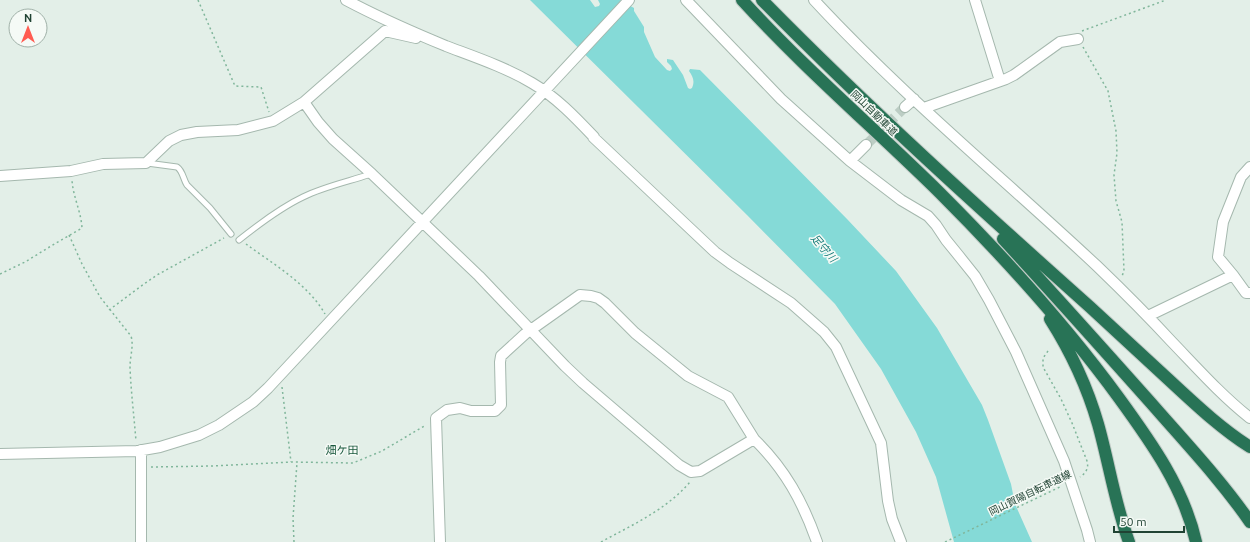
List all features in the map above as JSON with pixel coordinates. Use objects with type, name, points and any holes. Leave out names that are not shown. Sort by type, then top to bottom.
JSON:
[{"type":"highway","name":"岡山自動車道","points":[[742,0],[796,55],[940,193],[989,243]]},
{"type":"highway","name":"岡山自動車道","points":[[762,0],[949,181]]},
{"type":"highway","points":[[949,181],[1196,405],[1236,439],[1250,447]]},
{"type":"highway","points":[[949,181],[1050,290],[1198,456],[1226,489],[1250,522]]},
{"type":"highway","points":[[989,243],[1046,314],[1078,369],[1086,387],[1096,419],[1119,511],[1129,542]]},
{"type":"highway","points":[[989,243],[1032,289],[1078,344],[1105,379],[1155,450],[1179,493],[1187,512],[1196,542]]},
{"type":"street","points":[[346,0],[443,45],[503,68],[546,90],[593,137],[715,252],[791,303],[815,323],[836,347],[881,443],[888,501],[892,519],[901,542]]},
{"type":"street","points":[[0,454],[139,451],[160,447],[180,442],[219,425],[253,402],[268,388],[423,223],[629,0]]},
{"type":"street","points":[[686,0],[781,99],[850,161],[901,200],[928,216],[975,276],[1016,352],[1064,461],[1090,542]]},
{"type":"street","points":[[814,0],[914,99],[1060,231],[1118,286],[1226,398],[1250,418]]},
{"type":"street","points":[[975,0],[1000,81]]},
{"type":"street","points":[[0,176],[71,171],[103,164],[146,163],[169,141],[181,135],[197,132],[238,130],[273,121],[304,102],[385,31],[443,45]]},
{"type":"street","points":[[924,108],[1014,75],[1060,42],[1078,39]]},
{"type":"street","points":[[906,107],[914,99]]},
{"type":"street","points":[[304,102],[332,139],[370,172],[479,276],[583,383],[679,465],[691,472],[700,471],[754,440]]},
{"type":"street","points":[[850,161],[866,145]]},
{"type":"street","points":[[1250,167],[1241,177],[1223,222],[1218,257],[1246,293],[1250,293]]},
{"type":"street","points":[[1148,316],[1233,276]]},
{"type":"street","points":[[440,542],[436,418],[447,410],[460,408],[471,411],[495,411],[502,405],[501,356],[531,330],[580,295],[598,298],[635,332],[688,376],[728,398],[754,440],[778,466],[790,483],[804,509],[818,542]]},
{"type":"street","points":[[139,451],[141,467],[141,542]]},
{"type":"lane","points":[[146,163],[177,167],[181,170],[184,181],[187,185],[210,208],[231,234]]},
{"type":"lane","points":[[238,240],[281,209],[304,196],[368,176],[370,172]]},
{"type":"path","points":[[198,0],[235,86],[261,86],[273,121]]},
{"type":"path","points":[[1118,286],[1124,271],[1122,222],[1116,201],[1114,176],[1117,154],[1116,132],[1108,91],[1078,39],[1082,31],[1166,0]]},
{"type":"path","points":[[0,274],[26,262],[82,228],[80,210],[73,192],[71,171]]},
{"type":"path","points":[[109,310],[157,275],[231,234]]},
{"type":"path","points":[[69,235],[91,282],[109,310],[131,336],[133,342],[130,363],[131,386],[139,451]]},
{"type":"path","points":[[238,240],[272,263],[312,295],[319,303],[329,323]]},
{"type":"path","name":"岡山賀陽自転車道線","points":[[945,542],[1071,482],[1085,473],[1088,464],[1072,423],[1061,399],[1043,367],[1042,358],[1048,351]]},
{"type":"path","points":[[282,373],[290,462]]},
{"type":"path","points":[[141,467],[212,466],[290,462],[353,463],[382,451],[418,431],[436,418]]},
{"type":"path","points":[[294,542],[293,518],[297,463]]},
{"type":"path","points":[[601,542],[652,514],[668,503],[694,478],[695,471]]},
{"type":"water","name":"足守川","points":[[530,0],[590,0],[595,7],[599,6],[600,4],[598,0],[620,0],[634,8],[634,11],[644,27],[644,32],[655,57],[667,70],[670,71],[672,69],[667,62],[667,59],[673,60],[683,75],[688,88],[690,89],[693,86],[693,81],[689,71],[690,69],[700,70],[847,219],[896,271],[937,328],[982,405],[1011,484],[1015,504],[1032,542],[954,542],[936,477],[916,432],[881,369],[835,304]]},
{"type":"tunnel","points":[[866,145],[905,107]]},
{"type":"district","name":"畑ケ田","points":[[342,450]]}]
